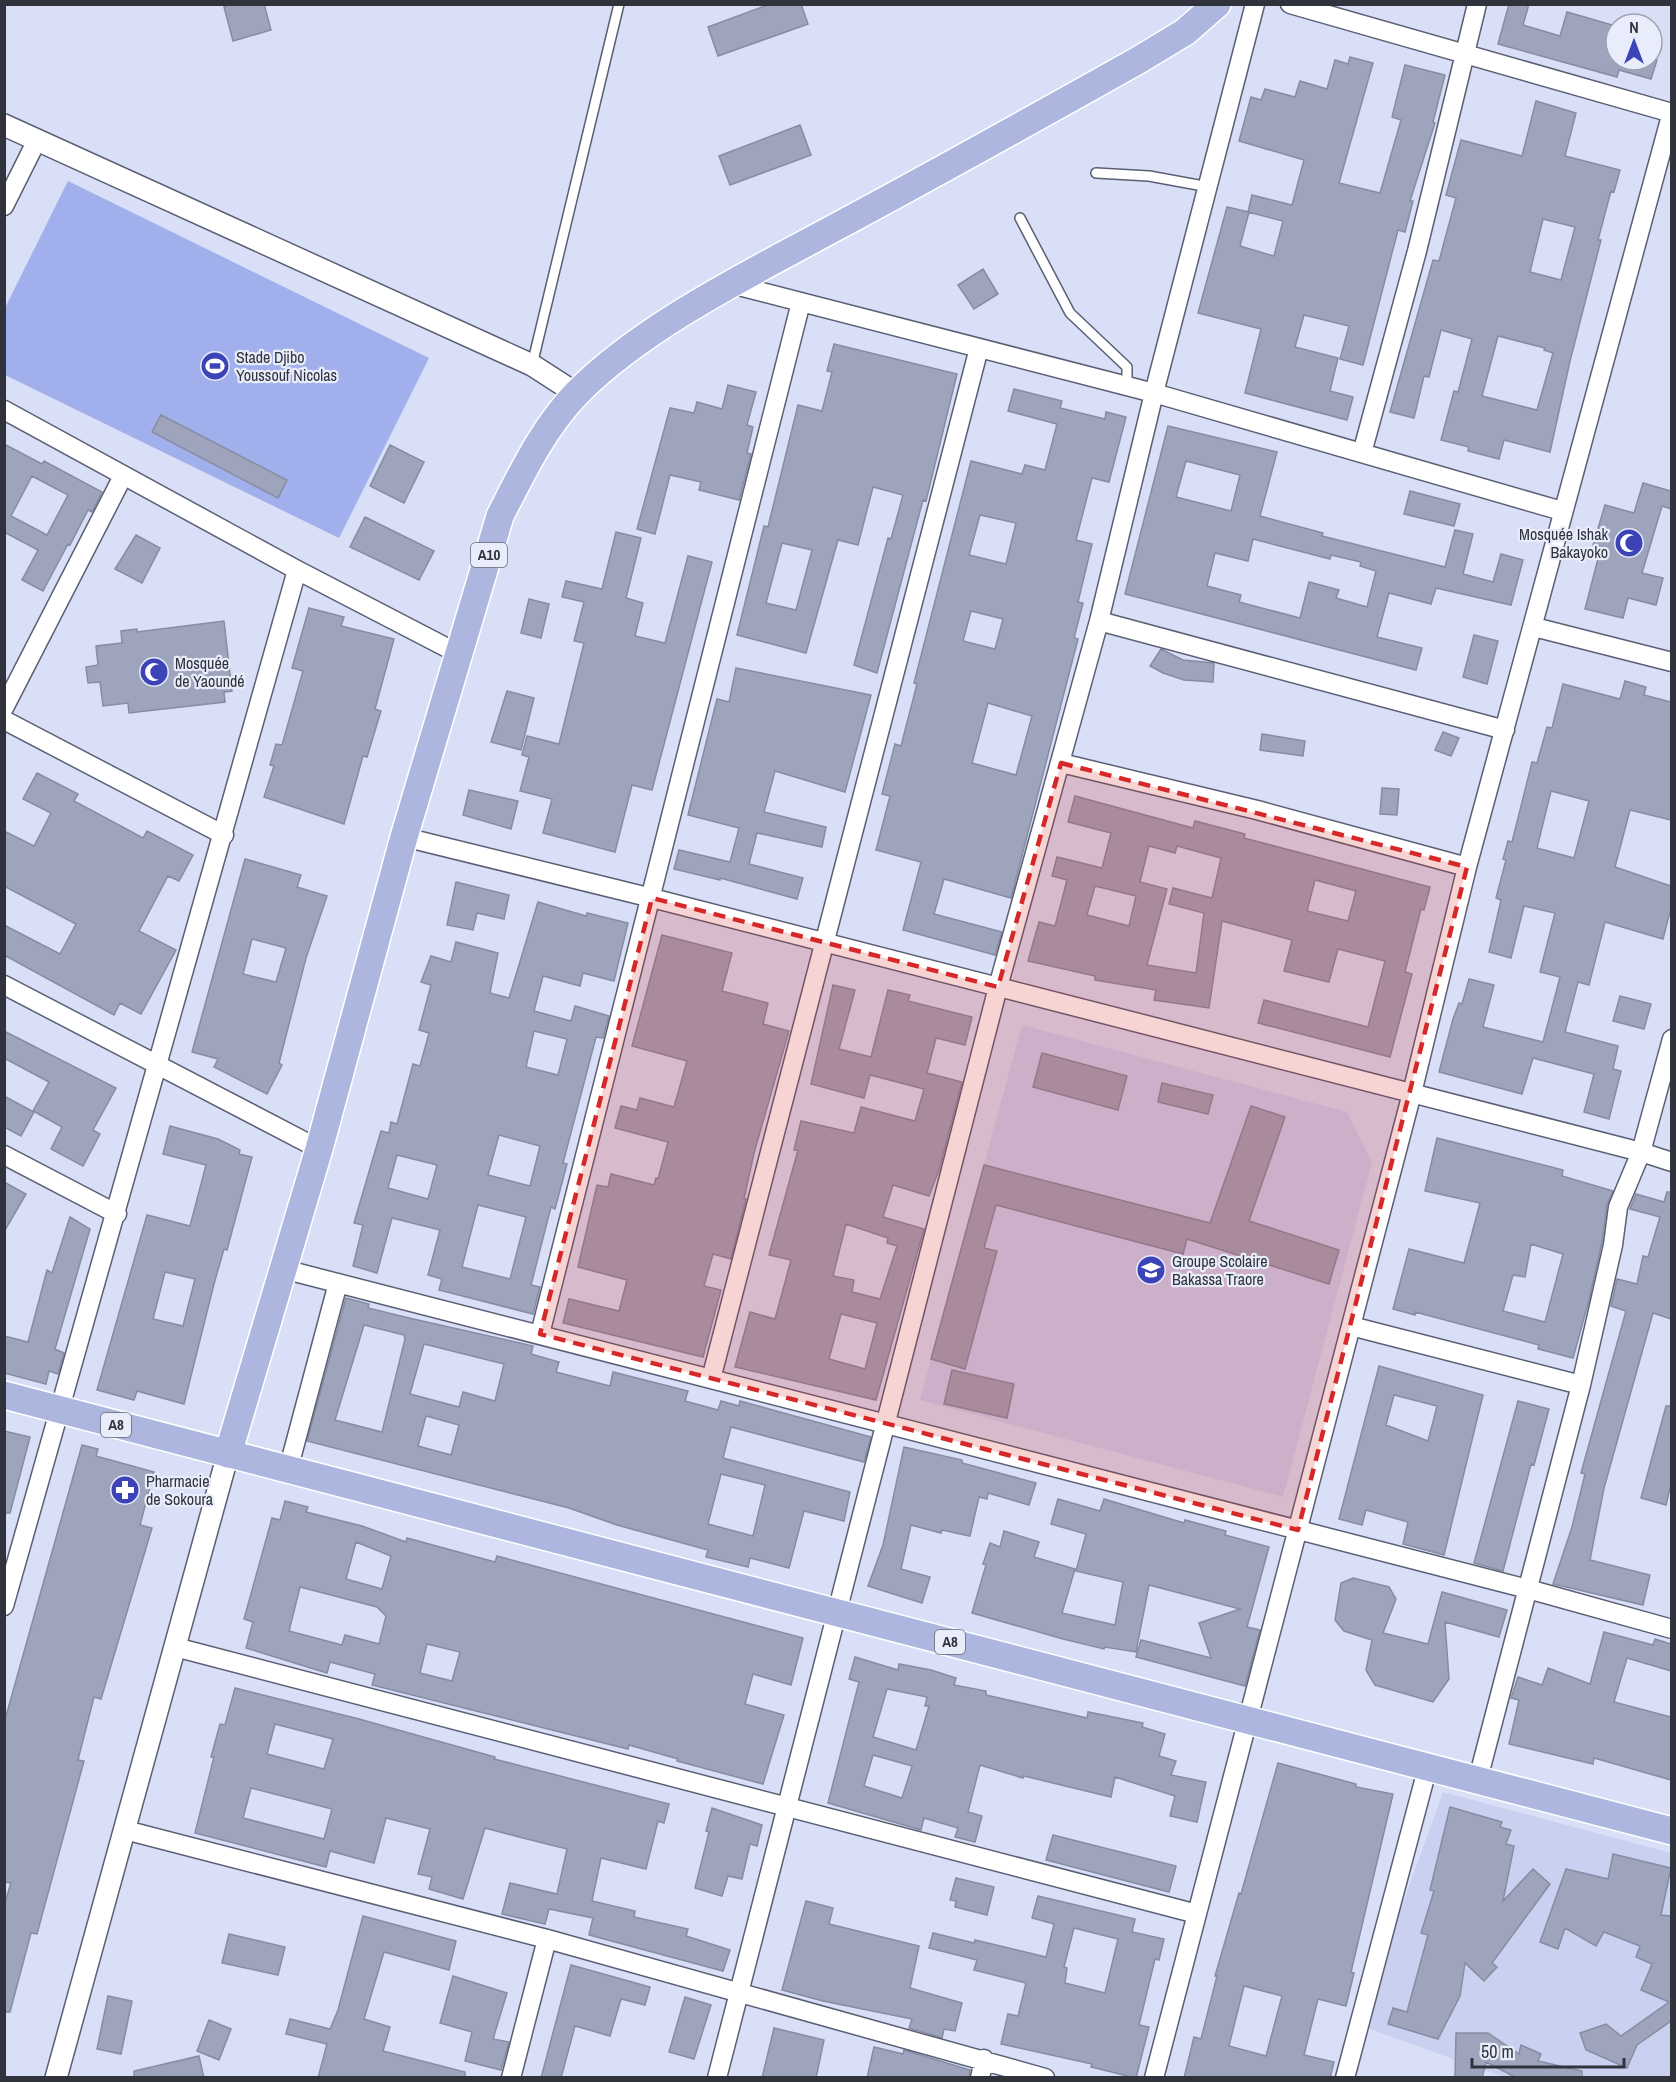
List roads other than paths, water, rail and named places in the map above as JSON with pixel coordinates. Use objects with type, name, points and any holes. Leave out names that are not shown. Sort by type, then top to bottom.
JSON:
[{"type":"main road","name":"A10","points":[[228,1454],[319,1149],[404,837],[500,516],[524,468],[548,429],[577,394],[609,365],[731,284],[1137,61],[1185,32],[1217,4]]},
{"type":"main road","name":"A8","points":[[4,1395],[1671,1831]]},
{"type":"street","points":[[717,2078],[835,1612],[998,987],[1099,621],[1154,393],[1255,4]]},
{"type":"street","points":[[1154,2078],[1412,1093],[1467,867],[1534,627],[1562,511],[1671,113],[1290,4]]},
{"type":"street","points":[[1362,453],[1417,251],[1477,4]]},
{"type":"street","points":[[4,125],[532,365],[577,394]]},
{"type":"street","points":[[4,206],[37,140]]},
{"type":"street","points":[[731,284],[1154,393],[1562,511]]},
{"type":"street","points":[[540,1334],[801,302]]},
{"type":"street","points":[[711,1379],[979,348]]},
{"type":"street","points":[[4,410],[297,570],[459,654]]},
{"type":"street","points":[[4,708],[123,476]]},
{"type":"street","points":[[4,1606],[62,1410],[297,570]]},
{"type":"street","points":[[1099,621],[1505,730]]},
{"type":"street","points":[[1534,627],[1671,662]]},
{"type":"street","points":[[4,720],[224,835]]},
{"type":"street","points":[[1061,763],[1257,810],[1467,867]]},
{"type":"street","points":[[404,837],[824,942],[1641,1152],[1671,1162]]},
{"type":"street","points":[[4,985],[319,1149]]},
{"type":"street","points":[[1478,1779],[1581,1385],[1613,1245],[1618,1207],[1641,1152],[1671,1039]]},
{"type":"street","points":[[4,1155],[117,1214]]},
{"type":"street","points":[[283,1269],[1528,1589],[1671,1629]]},
{"type":"street","points":[[288,1470],[338,1283]]},
{"type":"street","points":[[1351,1326],[1581,1385]]},
{"type":"street","points":[[56,2078],[228,1454]]},
{"type":"street","points":[[175,1647],[1197,1914]]},
{"type":"street","points":[[1345,2078],[1428,1766]]},
{"type":"street","points":[[125,1830],[547,1940],[1044,2078]]},
{"type":"street","points":[[511,2078],[547,1940]]},
{"type":"street","points":[[980,2078],[984,2060]]},
{"type":"lane","points":[[532,365],[619,4]]},
{"type":"lane","points":[[1096,173],[1149,176],[1209,188]]},
{"type":"lane","points":[[1020,218],[1070,313],[1128,367],[1127,386]]},
{"type":"place","name":"Stade Djibo Youssouf Nicolas","points":[[215,366]]},
{"type":"place","name":"Mosquée Ishak Bakayoko","points":[[1629,543]]},
{"type":"place","name":"Mosquée de Yaoundé","points":[[154,672]]},
{"type":"place","name":"Groupe Scolaire Bakassa Traore","points":[[1151,1270]]},
{"type":"place","name":"Pharmacie de Sokoura","points":[[125,1490]]}]
